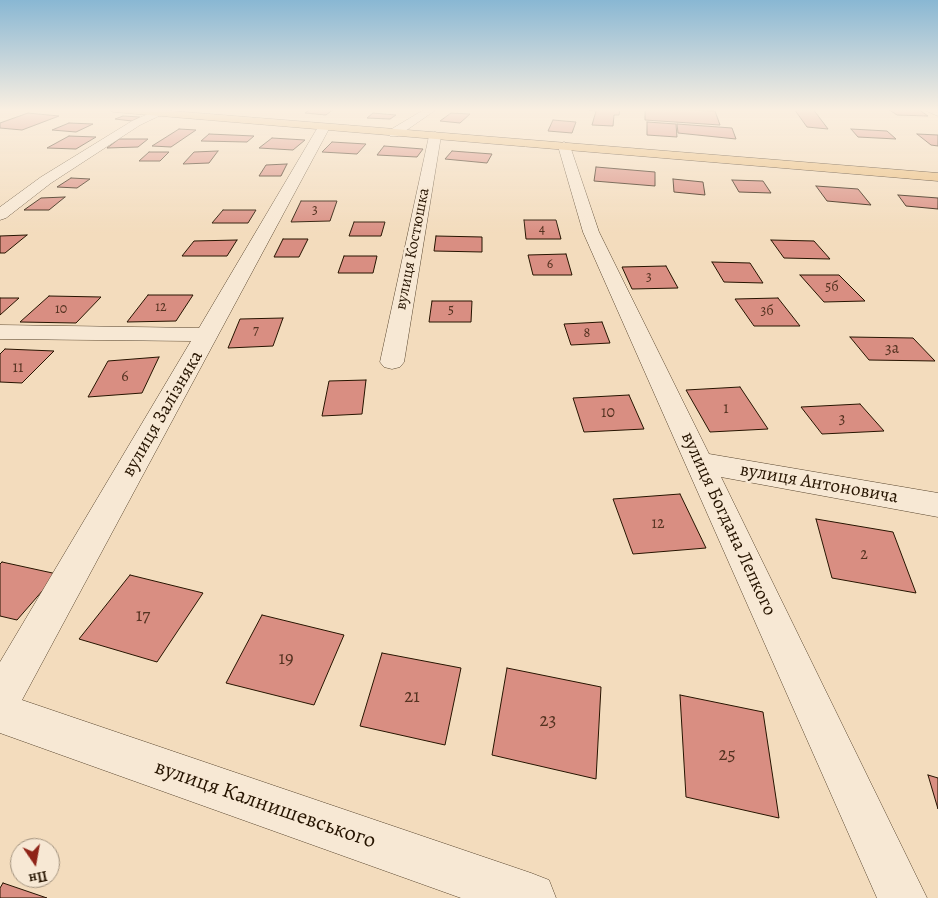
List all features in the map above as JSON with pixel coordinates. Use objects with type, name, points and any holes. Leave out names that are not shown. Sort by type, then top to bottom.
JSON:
[{"type":"main road","points":[[621,151],[938,178]]},
{"type":"street","points":[[0,215],[46,180],[92,151]]},
{"type":"street","name":"вулиця Залізняка","points":[[0,700],[311,151]]},
{"type":"street","name":"вулиця Костюшка","points":[[392,362],[433,151]]},
{"type":"street","name":"вулиця Богдана Лепкого","points":[[566,151],[591,232],[902,898]]},
{"type":"street","points":[[0,332],[208,335]]},
{"type":"street","name":"вулиця Антоновича","points":[[699,463],[938,505]]},
{"type":"street","name":"вулиця Калнишевського","points":[[0,713],[531,898]]},
{"type":"building","points":[[218,151],[209,163],[183,164],[194,152]]},
{"type":"building","points":[[323,151],[360,151],[357,154],[322,152]]},
{"type":"building","points":[[380,151],[422,151],[417,157],[377,155]]},
{"type":"building","points":[[452,151],[492,154],[487,163],[445,159]]},
{"type":"building","points":[[149,152],[169,152],[160,161],[139,161]]},
{"type":"building","points":[[287,164],[281,176],[259,176],[266,165]]},
{"type":"building","points":[[596,167],[655,172],[655,186],[594,181]]},
{"type":"building","points":[[71,178],[90,179],[77,188],[57,187]]},
{"type":"building","points":[[673,179],[703,182],[705,195],[674,192]]},
{"type":"building","points":[[732,180],[763,181],[771,193],[739,192]]},
{"type":"building","points":[[816,186],[858,189],[871,205],[827,201]]},
{"type":"building","points":[[898,195],[938,198],[938,209],[906,206]]},
{"type":"building","points":[[65,197],[49,210],[24,210],[41,198]]},
{"type":"building","points":[[301,201],[337,201],[330,221],[291,222]]},
{"type":"building","points":[[223,210],[256,210],[248,223],[212,223]]},
{"type":"building","points":[[524,220],[556,220],[561,239],[526,239]]},
{"type":"building","points":[[354,222],[385,222],[381,236],[349,236]]},
{"type":"building","points":[[27,235],[5,253],[0,253],[0,236]]},
{"type":"building","points":[[436,236],[482,237],[482,252],[434,251]]},
{"type":"building","points":[[283,239],[308,239],[299,257],[274,257]]},
{"type":"building","points":[[237,240],[227,256],[182,256],[194,241]]},
{"type":"building","points":[[771,240],[814,241],[830,259],[784,258]]},
{"type":"building","points":[[566,254],[572,275],[533,275],[528,255]]},
{"type":"building","points":[[344,256],[377,256],[373,273],[338,273]]},
{"type":"building","points":[[712,262],[750,263],[763,283],[724,282]]},
{"type":"building","points":[[666,266],[678,288],[632,289],[622,267]]},
{"type":"building","points":[[800,275],[839,275],[865,301],[824,302]]},
{"type":"building","points":[[148,295],[193,295],[176,321],[127,322]]},
{"type":"building","points":[[49,296],[101,297],[76,323],[20,322]]},
{"type":"building","points":[[0,298],[19,298],[0,315]]},
{"type":"building","points":[[778,298],[800,326],[754,326],[735,299]]},
{"type":"building","points":[[432,301],[472,301],[471,322],[429,322]]},
{"type":"building","points":[[283,318],[273,346],[228,348],[240,319]]},
{"type":"building","points":[[602,322],[610,343],[571,345],[564,324]]},
{"type":"building","points":[[850,337],[913,338],[935,361],[869,360]]},
{"type":"building","points":[[5,349],[54,351],[22,383],[0,382],[0,354]]},
{"type":"building","points":[[159,357],[142,393],[88,397],[108,361]]},
{"type":"building","points":[[366,380],[362,414],[322,416],[329,381]]},
{"type":"building","points":[[740,387],[768,429],[710,432],[686,390]]},
{"type":"building","points":[[629,395],[644,429],[584,432],[573,398]]},
{"type":"building","points":[[860,404],[884,431],[822,434],[801,407]]},
{"type":"building","points":[[680,494],[706,548],[633,554],[613,499]]},
{"type":"building","points":[[816,519],[893,532],[916,593],[832,578]]},
{"type":"building","points":[[2,562],[57,574],[17,620],[0,616],[0,564]]},
{"type":"building","points":[[130,575],[203,593],[157,662],[79,639]]},
{"type":"building","points":[[262,615],[344,635],[314,705],[226,683]]},
{"type":"building","points":[[382,653],[461,668],[445,745],[360,726]]},
{"type":"building","points":[[507,668],[601,687],[596,779],[492,755]]},
{"type":"building","points":[[680,695],[763,712],[779,818],[686,797]]},
{"type":"building","points":[[928,775],[938,778],[938,809]]},
{"type":"building","points":[[3,883],[10,885],[10,888],[18,888],[47,898],[0,898],[0,888]]}]
